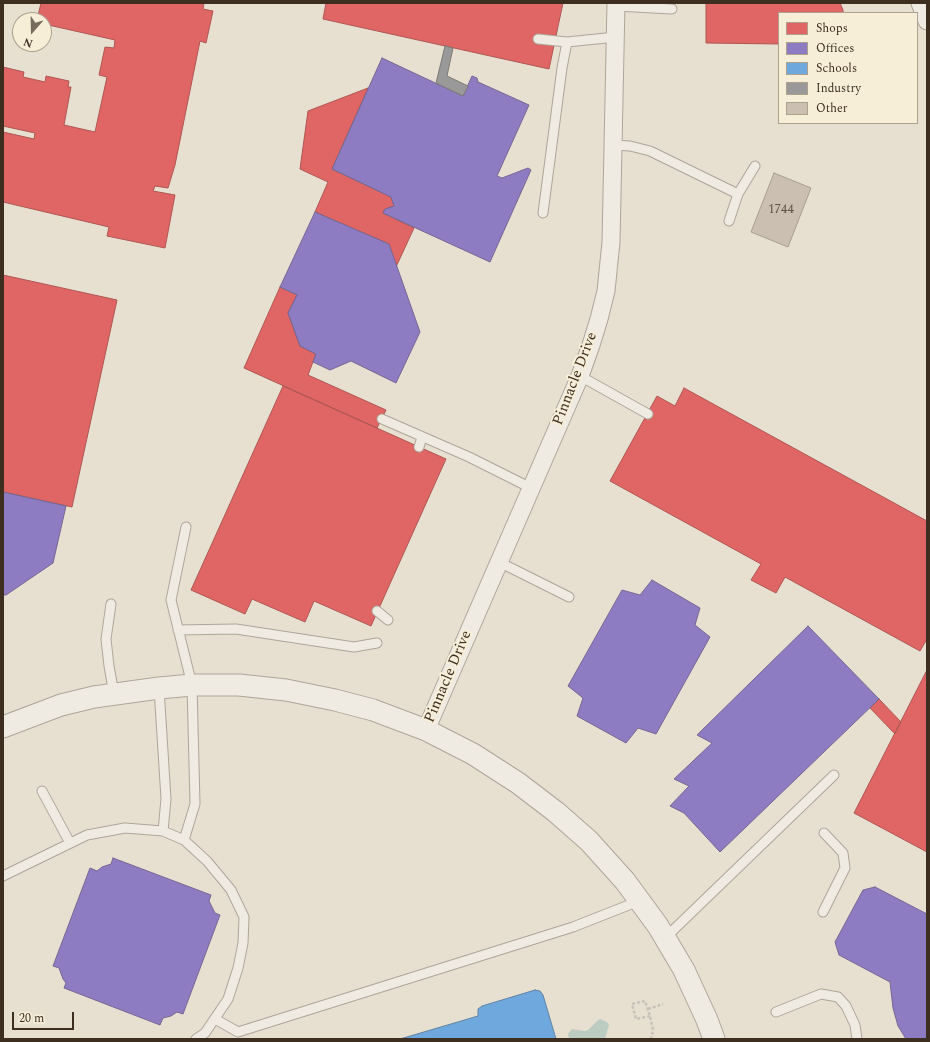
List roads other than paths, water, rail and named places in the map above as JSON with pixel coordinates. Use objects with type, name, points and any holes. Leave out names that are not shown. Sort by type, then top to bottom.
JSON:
[{"type":"street","name":"Pinnacle Drive","points":[[426,730],[580,376],[592,345],[606,291],[611,242],[616,4]]},
{"type":"street","points":[[3,727],[61,705],[114,694],[192,685],[239,685],[286,690],[335,700],[373,710],[426,730],[473,754],[518,783],[556,812],[589,841],[625,881],[665,938],[684,970],[714,1039]]},
{"type":"lane","points":[[616,4],[672,10]]},
{"type":"lane","points":[[538,38],[567,42],[616,37]]},
{"type":"lane","points":[[544,213],[562,68],[567,42]]},
{"type":"lane","points":[[614,145],[630,146],[650,151],[738,194]]},
{"type":"lane","points":[[728,221],[738,194],[755,166]]},
{"type":"lane","points":[[580,376],[648,414]]},
{"type":"lane","points":[[382,418],[468,457],[531,488]]},
{"type":"lane","points":[[419,447],[422,437]]},
{"type":"lane","points":[[184,840],[195,804],[192,685],[171,600],[186,527]]},
{"type":"lane","points":[[499,562],[569,597]]},
{"type":"lane","points":[[111,604],[106,639],[114,694]]},
{"type":"lane","points":[[377,612],[388,620]]},
{"type":"lane","points":[[178,630],[236,629],[354,647],[377,643]]},
{"type":"lane","points":[[159,688],[166,799],[163,831]]},
{"type":"lane","points":[[665,938],[834,774]]},
{"type":"lane","points":[[42,791],[70,843]]},
{"type":"lane","points":[[3,876],[87,835],[125,828],[163,831],[184,840],[207,861],[231,890],[244,917],[243,943],[238,968],[228,999],[205,1033],[196,1039]]},
{"type":"lane","points":[[823,912],[845,868],[843,853],[824,833]]},
{"type":"lane","points":[[215,1020],[238,1032],[574,927],[639,901]]},
{"type":"lane","points":[[776,1012],[820,994],[838,997],[846,1006],[855,1025],[857,1039]]}]
